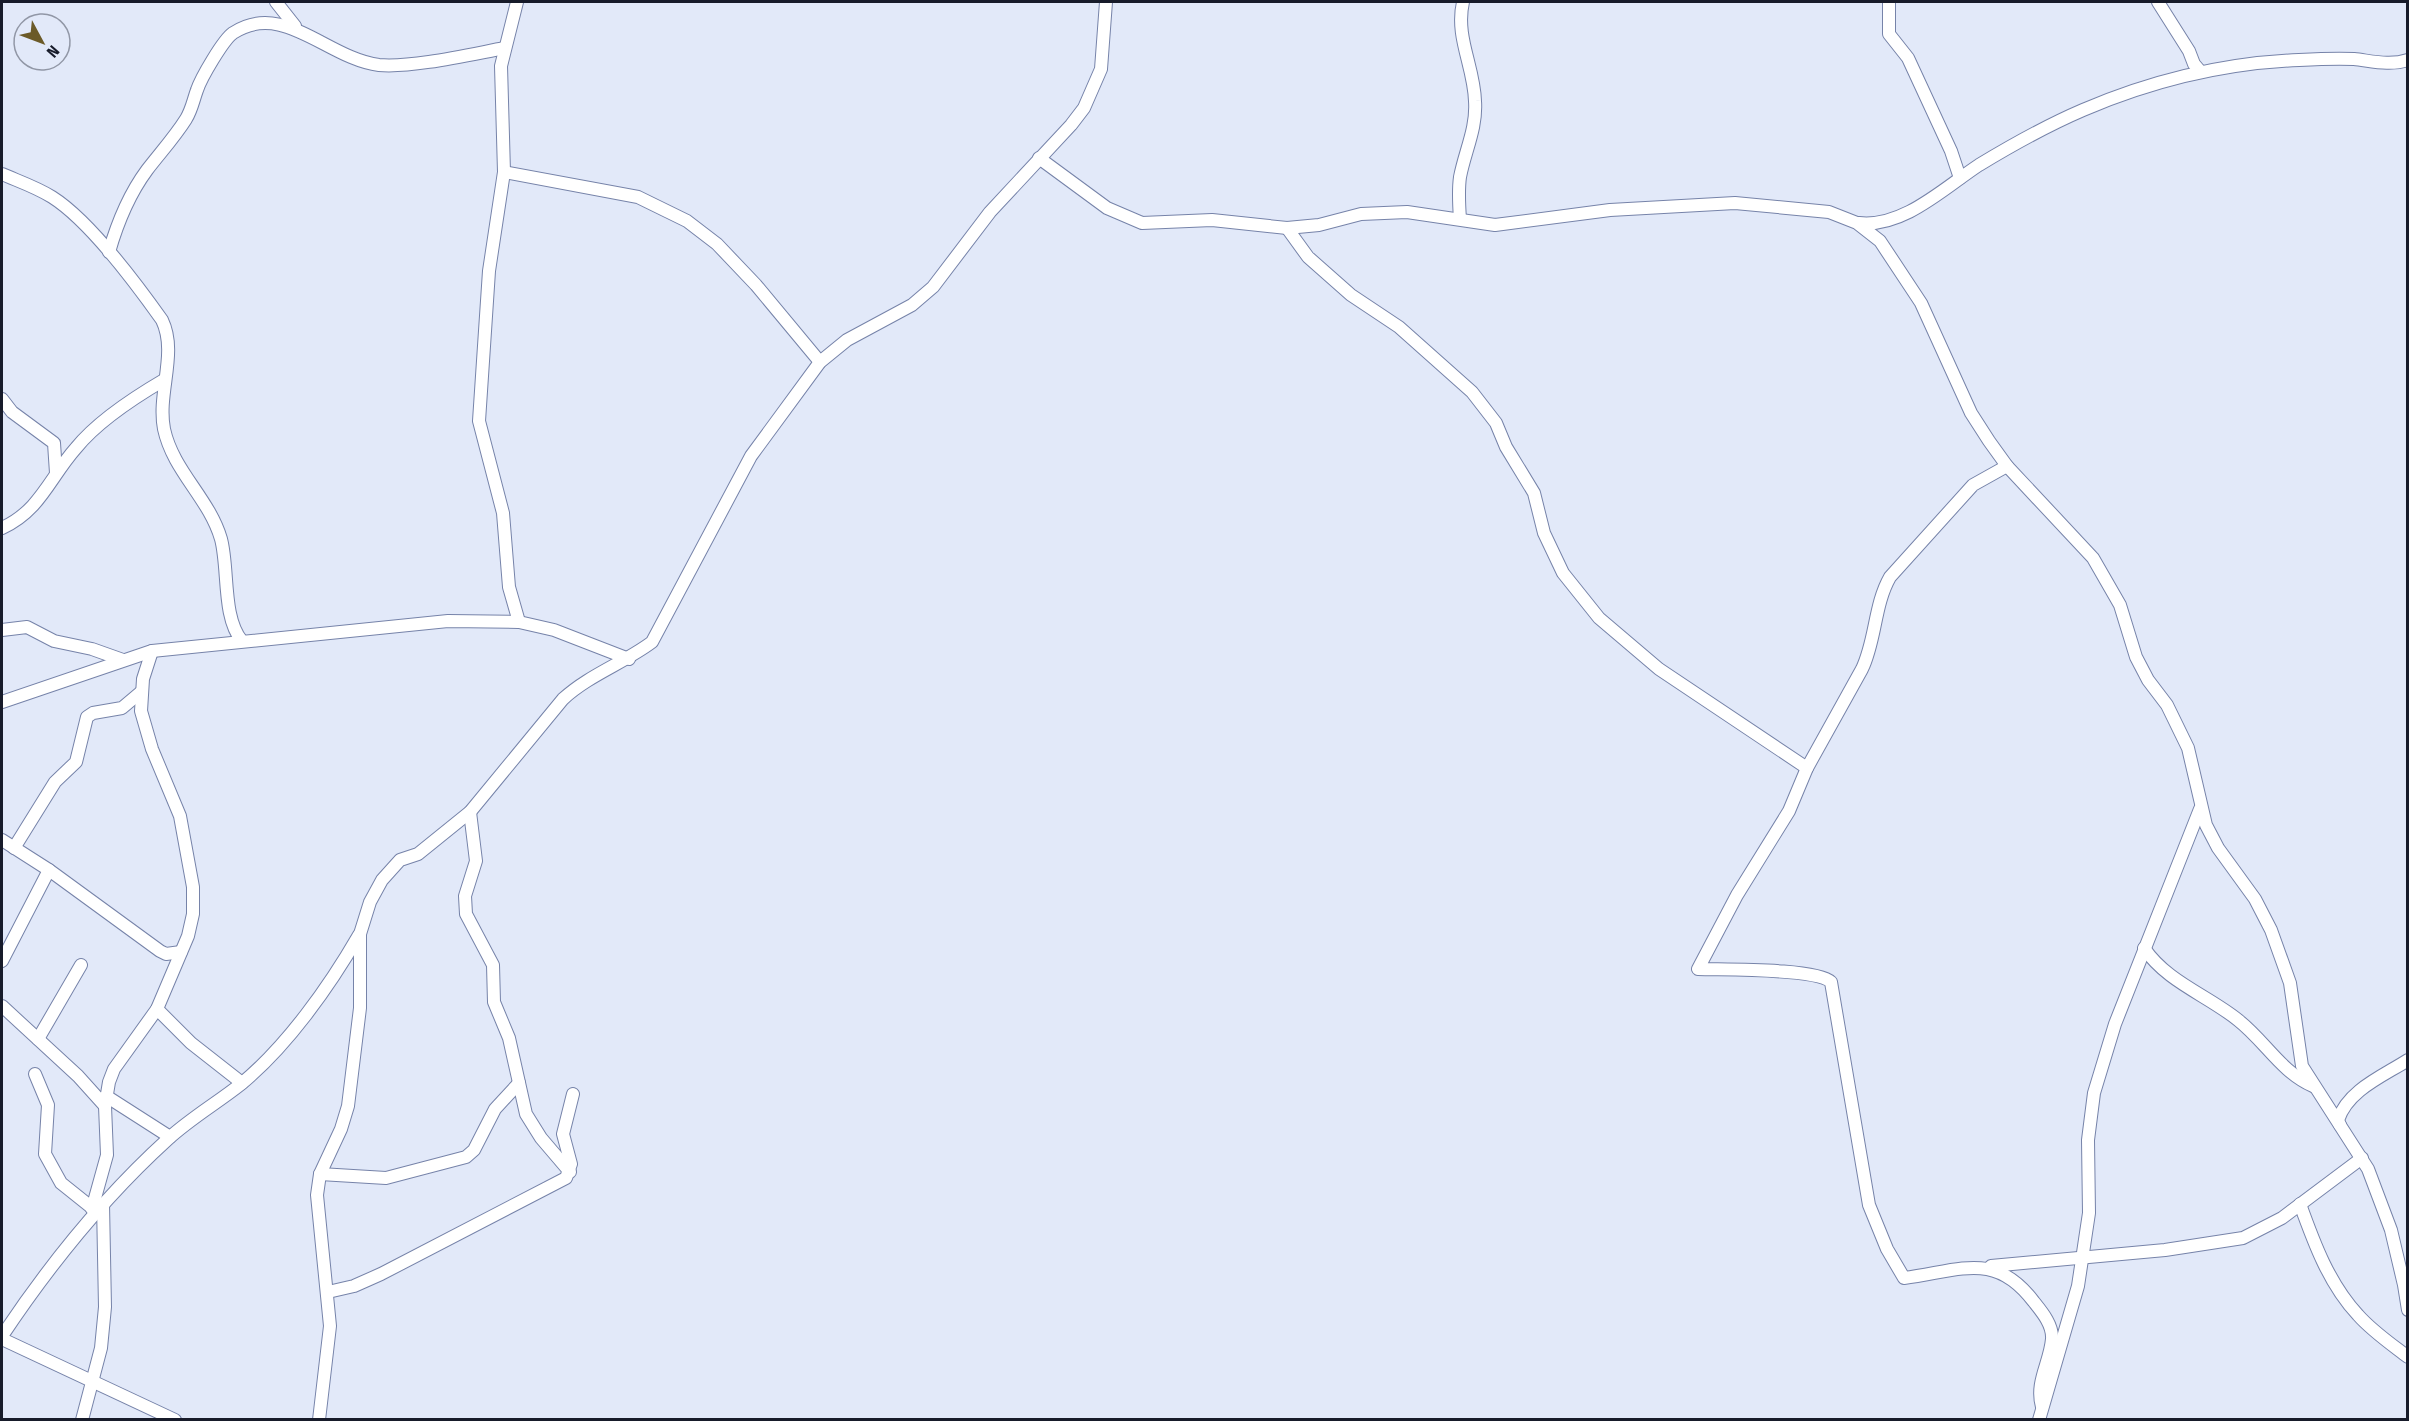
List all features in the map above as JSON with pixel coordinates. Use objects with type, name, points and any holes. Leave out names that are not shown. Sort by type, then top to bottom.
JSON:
[{"type":"street","points":[[276,2],[295,26]]},
{"type":"street","points":[[517,2],[501,66],[504,172],[489,271],[479,421],[503,513],[509,587],[519,622]]},
{"type":"street","points":[[319,1419],[329,1345],[328,1292],[317,1196],[320,1174],[341,1130],[348,1106],[360,1008],[360,934],[365,915],[382,879],[400,860],[418,854],[470,812],[562,699],[577,686],[630,659],[652,642],[664,624],[704,542],[751,456],[819,362],[846,340],[912,305],[933,287],[990,212],[1071,125],[1094,89],[1101,69],[1106,2]]},
{"type":"street","points":[[1460,219],[1460,179],[1474,126],[1476,100],[1459,18],[1463,2]]},
{"type":"street","points":[[1889,2],[1889,34],[1908,58],[1951,151],[1960,178]]},
{"type":"street","points":[[2158,2],[2200,71]]},
{"type":"street","points":[[109,252],[116,228],[146,171],[172,142],[192,109],[197,88],[232,34],[249,24],[274,20],[295,26],[346,56],[380,65],[461,57],[505,48]]},
{"type":"street","points":[[1039,158],[1107,208],[1142,223],[1212,220],[1287,228],[1319,225],[1362,214],[1407,212],[1495,225],[1610,210],[1735,203],[1829,212],[1857,223],[1874,225],[1903,215],[1960,178],[2070,116],[2117,96],[2200,71],[2280,61],[2351,59],[2398,63],[2408,60]]},
{"type":"street","points":[[504,172],[638,197],[687,221],[717,244],[756,285],[819,362]]},
{"type":"street","points":[[2,174],[51,196],[68,209],[109,252],[154,309],[167,331],[168,346],[162,414],[169,445],[214,520],[224,555],[233,627],[242,641]]},
{"type":"street","points":[[1857,223],[1880,241],[1905,277],[1921,303],[1971,413],[2007,466],[2076,537],[2106,577],[2120,605],[2136,657],[2148,680],[2167,705],[2188,748],[2197,778],[2200,809],[2218,848],[2255,899],[2275,939],[2290,983],[2302,1066],[2362,1158],[2391,1230],[2408,1310]]},
{"type":"street","points":[[1287,228],[1316,265],[1351,295],[1399,327],[1472,392],[1496,423],[1506,447],[1534,493],[1544,533],[1563,573],[1599,618],[1659,669],[1806,768]]},
{"type":"street","points":[[2,528],[28,513],[75,448],[102,423],[164,380]]},
{"type":"street","points":[[2,399],[12,412],[54,444],[56,473]]},
{"type":"street","points":[[2007,466],[1974,485],[1890,577],[1883,594],[1870,653],[1806,768],[1789,811],[1737,895],[1698,969],[1793,972],[1823,977],[1831,982],[1869,1205],[1887,1249],[1904,1278],[1986,1266],[2165,1250],[2243,1238],[2266,1228],[2362,1158]]},
{"type":"street","points":[[2,702],[71,681],[152,651],[448,621],[519,622],[554,630],[630,659]]},
{"type":"street","points":[[2,630],[27,627],[54,641],[92,649],[123,660]]},
{"type":"street","points":[[82,1419],[101,1348],[105,1307],[97,1208],[107,1155],[105,1101],[114,1069],[157,1009],[194,914],[193,886],[180,816],[144,725],[141,692],[152,651]]},
{"type":"street","points":[[14,848],[56,782],[76,762],[87,717],[93,713],[122,708],[141,692]]},
{"type":"street","points":[[2039,1419],[2074,1304],[2080,1256],[2089,1213],[2088,1140],[2094,1094],[2115,1024],[2200,809]]},
{"type":"street","points":[[470,812],[476,861],[465,896],[466,914],[493,965],[494,1002],[509,1038],[526,1114],[541,1138],[570,1172]]},
{"type":"street","points":[[2,840],[49,870],[160,951],[166,954],[181,952]]},
{"type":"street","points":[[2,961],[49,870]]},
{"type":"street","points":[[176,1419],[2,1338],[62,1251],[97,1208],[170,1137],[242,1083],[312,1005],[338,972],[360,934]]},
{"type":"street","points":[[2144,948],[2160,969],[2238,1019],[2295,1078],[2313,1086]]},
{"type":"street","points":[[38,1039],[81,965]]},
{"type":"street","points":[[2137,967],[2160,969]]},
{"type":"street","points":[[2,1006],[105,1101],[170,1137]]},
{"type":"street","points":[[157,1009],[191,1044],[242,1083]]},
{"type":"street","points":[[2340,1125],[2338,1120],[2349,1101],[2408,1060]]},
{"type":"street","points":[[35,1074],[48,1105],[45,1154],[61,1183],[97,1208]]},
{"type":"street","points":[[320,1174],[386,1178],[466,1157],[474,1150],[483,1127],[495,1109],[519,1083]]},
{"type":"street","points":[[328,1292],[354,1286],[381,1274],[563,1181],[570,1172],[571,1164],[563,1134],[573,1094]]},
{"type":"street","points":[[2300,1204],[2317,1250],[2344,1298],[2358,1315],[2408,1357]]},
{"type":"street","points":[[1986,1266],[2009,1275],[2016,1281],[2037,1305],[2050,1326],[2051,1343],[2039,1389],[2042,1407]]}]
